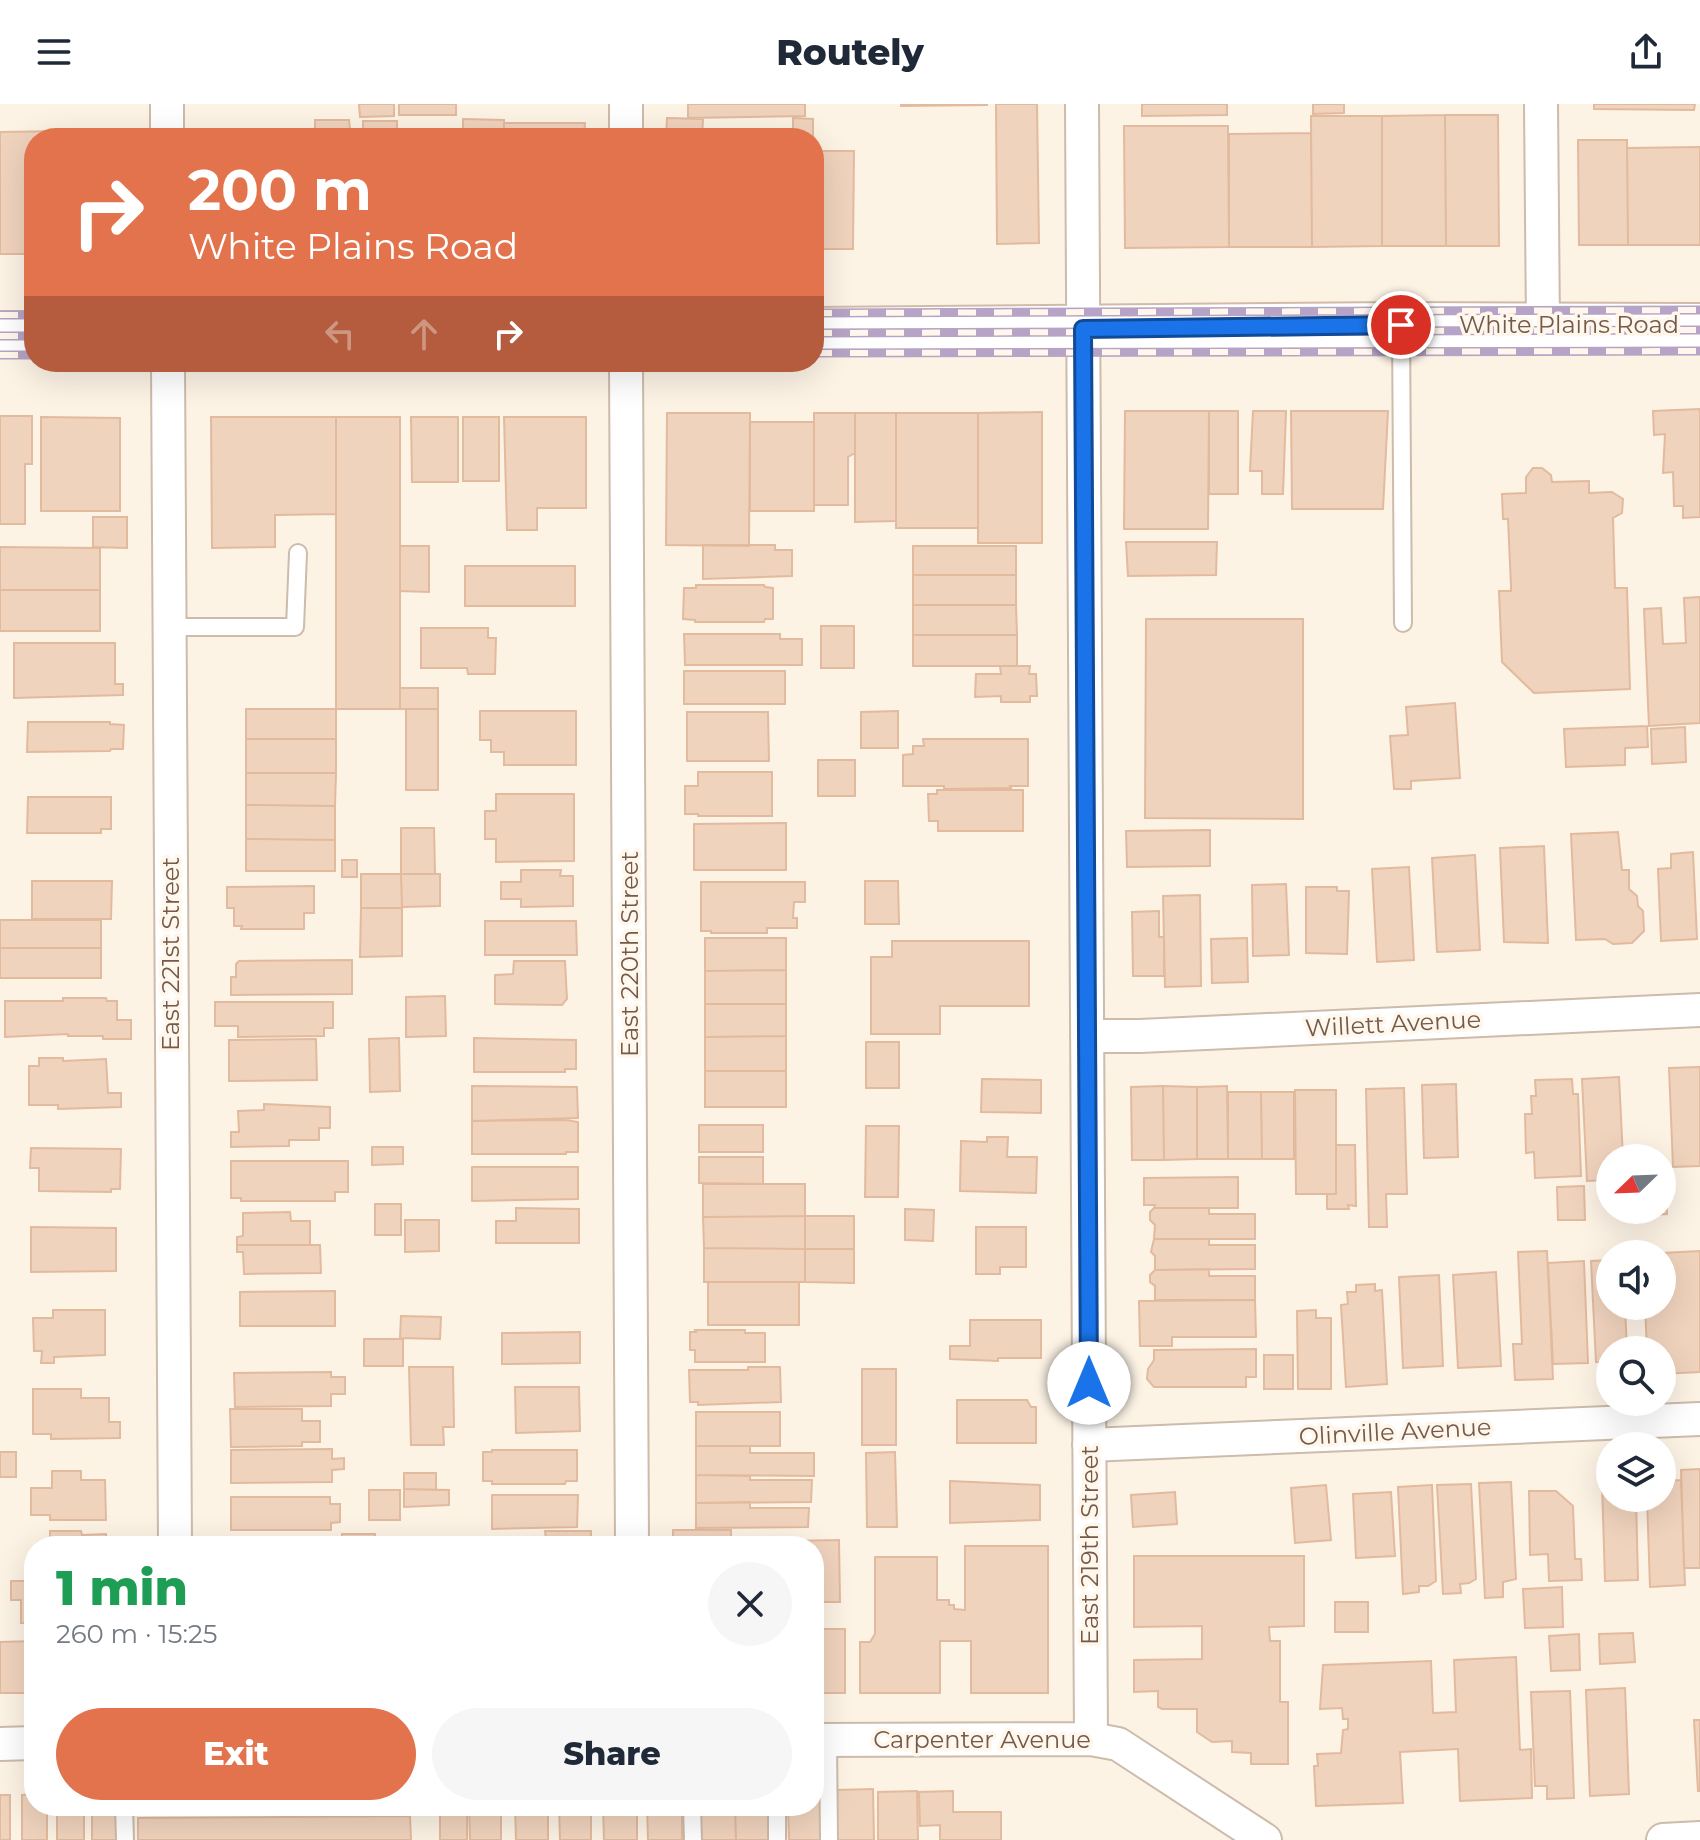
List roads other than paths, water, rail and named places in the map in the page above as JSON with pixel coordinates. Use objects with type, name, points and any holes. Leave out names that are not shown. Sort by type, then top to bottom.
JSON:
[{"type":"main road","name":"White Plains Road","points":[[824,330],[1700,326]]},
{"type":"main road","points":[[0,334],[24,334]]},
{"type":"street","points":[[167,104],[167,128]]},
{"type":"street","points":[[626,104],[626,128]]},
{"type":"street","name":"East 219th Street","points":[[1082,104],[1091,1739]]},
{"type":"street","points":[[1541,104],[1543,327]]},
{"type":"street","name":"East 221st Street","points":[[168,372],[175,1536]]},
{"type":"street","name":"East 220th Street","points":[[626,372],[632,1536]]},
{"type":"street","name":"Willett Avenue","points":[[1087,1036],[1700,1010]]},
{"type":"street","name":"Olinville Avenue","points":[[1089,1445],[1700,1419]]},
{"type":"street","name":"Carpenter Avenue","points":[[824,1740],[1091,1739],[1118,1744],[1265,1840]]},
{"type":"street","points":[[0,1744],[24,1743]]},
{"type":"street","points":[[1663,1840],[1700,1838]]},
{"type":"lane","points":[[1401,325],[1403,623]]},
{"type":"lane","points":[[168,627],[295,627],[298,553]]},
{"type":"lane","points":[[824,1778],[829,1840]]},
{"type":"lane","points":[[124,1816],[125,1840]]},
{"type":"lane","points":[[692,1816],[693,1840]]},
{"type":"lane","points":[[777,1816],[777,1840]]},
{"type":"railway","points":[[824,313],[1700,310]]},
{"type":"railway","points":[[0,315],[24,315]]},
{"type":"railway","points":[[824,333],[1700,330]]},
{"type":"railway","points":[[0,336],[24,336]]},
{"type":"railway","points":[[824,353],[1700,351]]},
{"type":"railway","points":[[0,355],[24,355]]}]
